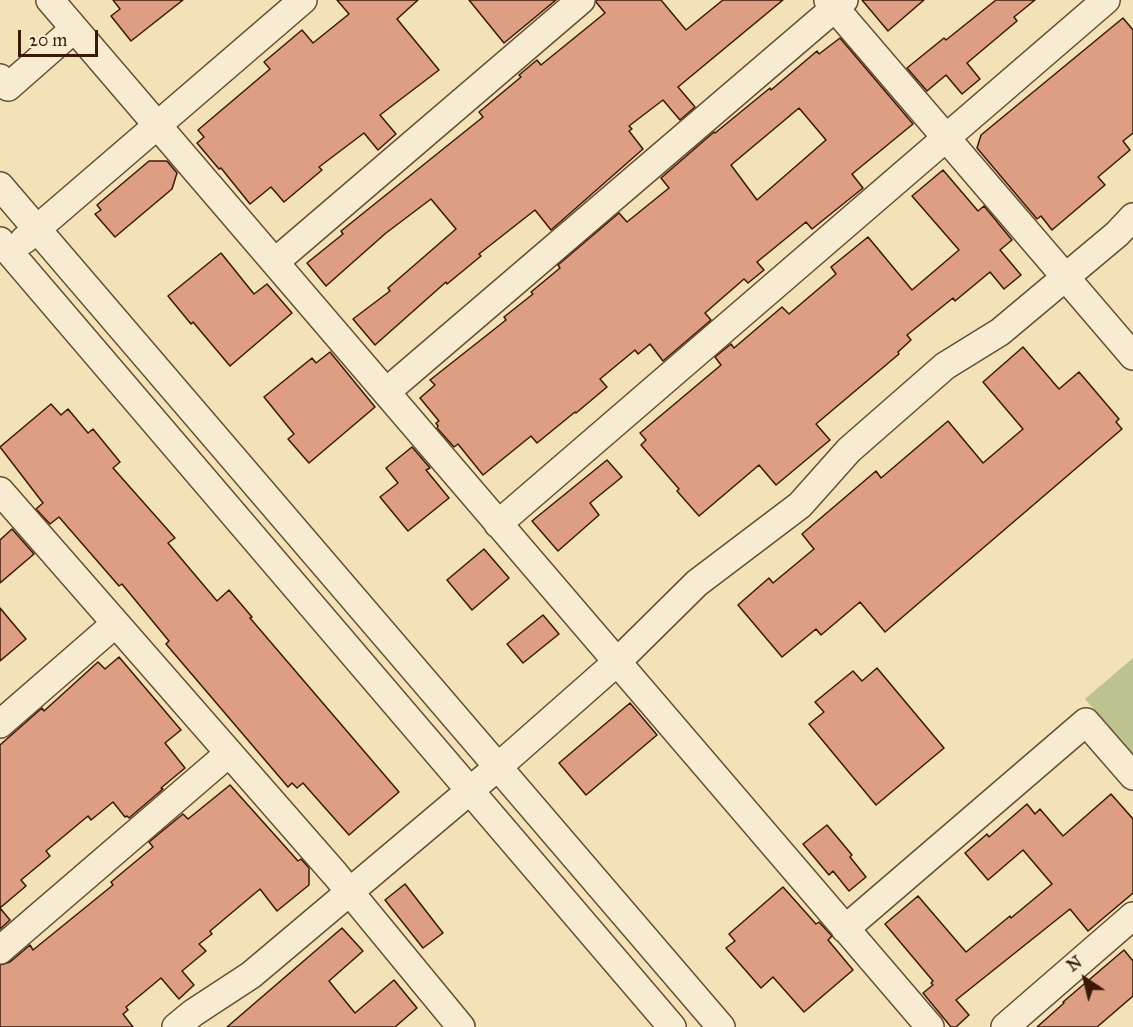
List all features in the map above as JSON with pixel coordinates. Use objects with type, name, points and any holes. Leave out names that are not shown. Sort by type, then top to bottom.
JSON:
[{"type":"street","points":[[50,0],[930,1027]]},
{"type":"street","points":[[303,0],[37,228],[3,252],[672,1027]]},
{"type":"street","points":[[275,262],[581,0]]},
{"type":"street","points":[[498,524],[1106,0]]},
{"type":"street","points":[[386,392],[836,3],[944,138],[1133,356]]},
{"type":"street","points":[[0,78],[8,87],[74,29]]},
{"type":"street","points":[[0,186],[500,766],[721,1027]]},
{"type":"street","points":[[176,1027],[193,1013],[251,975],[350,893],[618,662],[697,584],[800,505],[849,450],[945,366],[1000,332],[1067,278],[1133,217]]},
{"type":"street","points":[[1,495],[350,893],[461,1027]]},
{"type":"street","points":[[0,724],[116,624]]},
{"type":"street","points":[[845,929],[1086,722],[1133,776]]},
{"type":"street","points":[[0,950],[228,754]]},
{"type":"street","points":[[1005,1027],[1133,916]]},
{"type":"green space","points":[[1133,658],[1133,754],[1085,699]]},
{"type":"building","points":[[113,0],[183,0],[131,41],[111,16],[120,9]]},
{"type":"building","points":[[337,0],[418,0],[397,19],[439,70],[380,115],[396,134],[378,150],[364,133],[319,167],[322,170],[284,202],[271,187],[250,204],[197,143],[204,137],[198,130],[270,69],[264,62],[302,30],[313,43],[349,14]]},
{"type":"building","points":[[469,0],[556,0],[504,43]]},
{"type":"building","points":[[596,0],[661,0],[686,30],[723,0],[783,0],[678,87],[695,107],[680,120],[663,100],[629,126],[632,129],[629,131],[643,149],[551,230],[535,210],[479,254],[481,256],[447,284],[446,282],[375,345],[353,319],[390,291],[388,288],[456,229],[431,199],[386,233],[326,286],[307,263],[343,234],[341,231],[483,117],[479,112],[521,77],[519,75],[537,60],[541,65],[605,13]]},
{"type":"building","points":[[862,0],[924,0],[888,31]]},
{"type":"building","points":[[996,0],[1035,0],[1014,17],[1017,21],[967,63],[980,79],[962,94],[946,75],[927,91],[907,68]]},
{"type":"building","points":[[1123,18],[1133,30],[1133,133],[1123,141],[1130,150],[1098,177],[1105,185],[1052,230],[1041,216],[1037,219],[977,148],[981,135]]},
{"type":"building","points":[[840,38],[913,124],[852,174],[863,188],[812,229],[806,222],[757,262],[764,270],[748,283],[744,279],[705,313],[711,320],[663,361],[650,344],[638,354],[635,350],[600,379],[607,387],[576,413],[537,443],[531,436],[483,475],[458,444],[454,447],[437,428],[436,423],[439,421],[420,398],[435,385],[430,380],[506,320],[504,317],[560,268],[558,265],[619,213],[627,222],[669,188],[661,178],[714,132],[770,88],[771,90],[817,51],[819,54]],"holes":[[[799,108],[826,140],[757,200],[731,165]]]},
{"type":"building","points":[[149,161],[167,161],[177,173],[172,189],[115,237],[95,214],[101,210],[97,205]]},
{"type":"building","points":[[943,170],[978,211],[984,206],[1012,240],[1000,250],[1021,275],[1004,289],[990,272],[955,301],[953,298],[907,335],[911,340],[898,352],[899,354],[816,424],[830,440],[776,485],[759,465],[699,516],[641,445],[646,440],[640,433],[721,365],[715,357],[731,344],[734,348],[782,307],[789,314],[836,274],[831,267],[868,237],[912,290],[959,250],[912,196]]},
{"type":"building","points":[[221,253],[254,294],[267,284],[292,313],[230,366],[168,296]]},
{"type":"building","points":[[1023,347],[1059,389],[1079,372],[1119,419],[1116,422],[1122,429],[885,632],[860,602],[821,635],[816,629],[782,657],[738,605],[769,578],[773,583],[814,549],[802,534],[876,471],[881,478],[948,421],[983,463],[1023,429],[983,382]]},
{"type":"building","points":[[330,352],[375,407],[309,463],[288,439],[294,434],[264,397],[312,358],[316,363]]},
{"type":"building","points":[[51,404],[61,415],[68,409],[88,433],[93,429],[120,462],[113,468],[175,538],[168,543],[217,601],[229,590],[252,617],[250,618],[399,792],[349,835],[303,783],[297,788],[292,783],[288,787],[166,644],[169,641],[122,584],[119,586],[59,517],[50,524],[36,509],[43,503],[0,447]]},
{"type":"building","points":[[412,447],[430,468],[426,470],[449,498],[408,531],[380,497],[398,483],[386,468]]},
{"type":"building","points":[[607,460],[622,477],[590,503],[599,515],[558,551],[532,521]]},
{"type":"building","points":[[12,529],[34,554],[0,583],[0,540]]},
{"type":"building","points":[[484,549],[509,578],[472,610],[447,580]]},
{"type":"building","points":[[0,608],[26,639],[0,661]]},
{"type":"building","points":[[543,615],[559,634],[523,663],[507,644]]},
{"type":"building","points":[[119,657],[181,730],[165,743],[185,768],[129,818],[125,817],[113,802],[91,820],[88,816],[46,851],[50,856],[21,880],[26,886],[0,908],[0,745],[42,708],[44,711],[98,662],[105,669]]},
{"type":"building","points":[[877,668],[944,748],[876,805],[809,724],[824,712],[815,702],[853,671],[862,681]]},
{"type":"building","points":[[630,703],[657,735],[586,795],[559,763]]},
{"type":"building","points":[[230,785],[298,861],[301,859],[309,868],[309,885],[277,911],[260,889],[210,931],[212,934],[199,944],[206,951],[182,971],[194,985],[179,999],[161,978],[126,1007],[128,1010],[123,1014],[133,1027],[0,1027],[0,965],[10,962],[30,945],[33,950],[113,885],[111,882],[153,847],[149,842],[183,814],[188,819]]},
{"type":"building","points":[[1111,794],[1133,819],[1133,893],[1088,931],[1070,909],[956,1000],[969,1015],[956,1027],[951,1027],[923,993],[933,985],[931,983],[933,981],[885,924],[918,896],[966,952],[1052,884],[1023,850],[988,880],[965,853],[987,834],[989,837],[1027,804],[1035,814],[1040,809],[1063,836]]},
{"type":"building","points":[[827,825],[852,855],[850,857],[866,877],[849,891],[833,871],[829,875],[803,844]]},
{"type":"building","points":[[405,884],[443,933],[423,948],[385,900]]},
{"type":"building","points":[[783,887],[816,924],[819,922],[832,936],[828,940],[853,970],[804,1012],[773,977],[761,988],[726,948],[735,941],[729,934]]},
{"type":"building","points":[[0,908],[10,920],[0,929]]},
{"type":"building","points":[[342,928],[363,951],[329,981],[355,1013],[394,980],[417,1008],[395,1027],[227,1027]]},
{"type":"building","points":[[1124,950],[1133,961],[1133,996],[1097,1027],[1037,1027],[1063,1002]]}]
